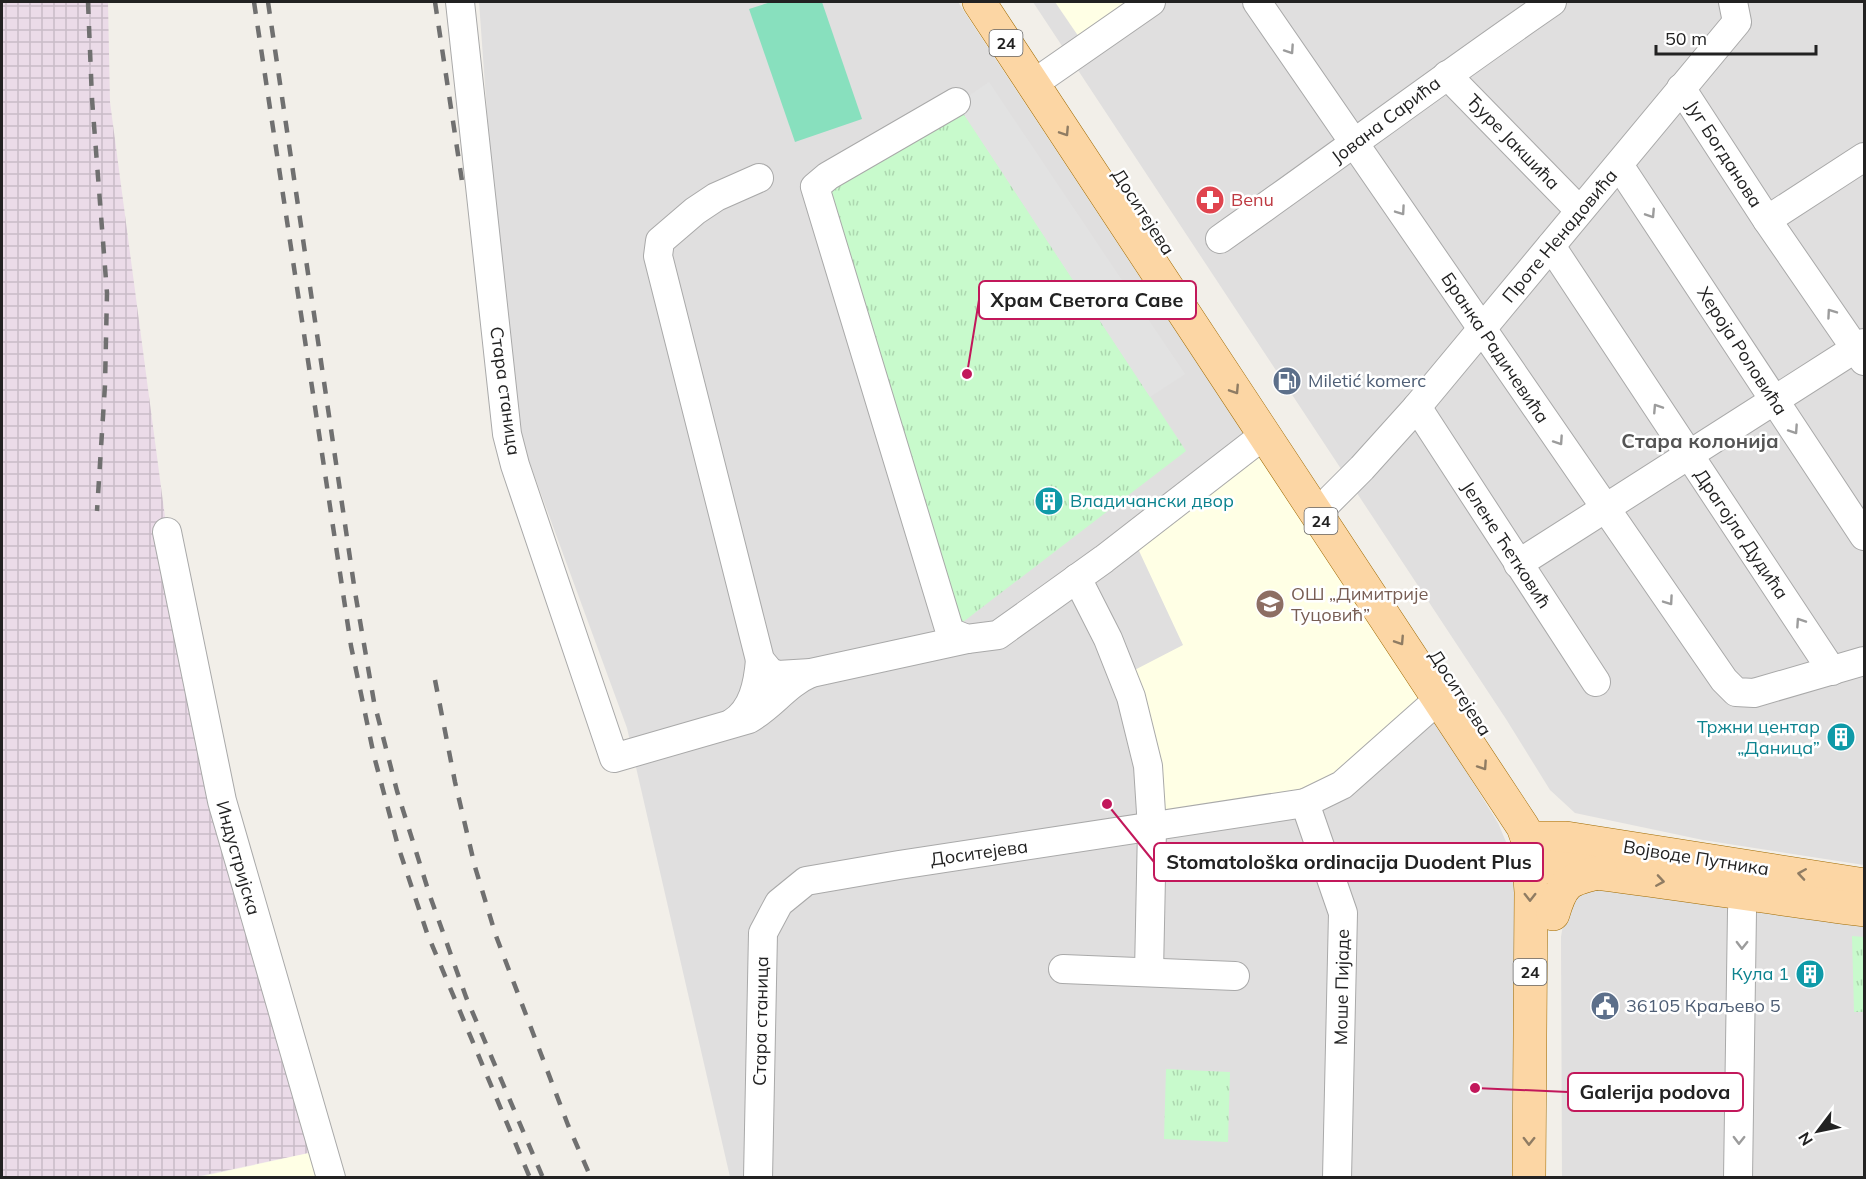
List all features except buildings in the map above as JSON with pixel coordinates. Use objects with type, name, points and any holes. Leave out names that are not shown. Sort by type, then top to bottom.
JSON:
[{"type":"main road","name":"Доситејева","points":[[979,2],[1041,77],[1324,506],[1539,844]]},
{"type":"main road","name":"Доситејева","points":[[1004,2],[1041,77]]},
{"type":"main road","name":"Доситејева","points":[[1212,336],[1264,435],[1324,506],[1439,699],[1523,827],[1539,844]]},
{"type":"main road","name":"Војводе Путника","points":[[1539,844],[1598,857],[1744,880],[1864,910]]},
{"type":"main road","name":"24","points":[[1539,844],[1553,914],[1550,1178]]},
{"type":"main road","name":"24","points":[[1529,1178],[1539,844]]},
{"type":"main road","points":[[1553,914],[1559,895],[1569,882],[1598,857]]},
{"type":"main road","name":"Војводе Путника","points":[[1744,880],[1864,885]]},
{"type":"street","name":"Стара станица","points":[[460,2],[507,434],[515,465],[614,758],[726,727],[758,715],[790,684],[811,673]]},
{"type":"street","points":[[1041,77],[1151,2]]},
{"type":"street","name":"Бранка Радичевића","points":[[1257,2],[1724,680],[1736,692],[1754,693],[1832,671]]},
{"type":"street","name":"Јована Сарића","points":[[1220,239],[1552,2]]},
{"type":"street","name":"Проте Ненадовића","points":[[1324,506],[1417,407],[1737,22],[1733,2]]},
{"type":"street","name":"Ђуре Јакшића","points":[[1447,75],[1580,210]]},
{"type":"street","name":"Југ Богданова","points":[[1681,88],[1767,220],[1862,351]]},
{"type":"street","points":[[956,102],[828,176],[815,187],[950,632],[967,639]]},
{"type":"street","name":"Југ Богданова","points":[[1767,220],[1864,157]]},
{"type":"street","name":"Хероја Роловића","points":[[1619,165],[1864,536]]},
{"type":"street","name":"Стара станица","points":[[759,178],[716,197],[695,211],[665,235],[657,247],[657,256],[760,660],[770,672],[778,675],[811,673],[967,639],[998,635],[1104,560],[1264,435]]},
{"type":"street","name":"Драгојла Дудића","points":[[1551,246],[1832,671]]},
{"type":"street","points":[[1518,564],[1774,400],[1862,351]]},
{"type":"street","name":"Јелене Ћетковић","points":[[1417,407],[1596,682]]},
{"type":"street","name":"Индустријска","points":[[167,532],[222,801],[331,1178]]},
{"type":"street","points":[[1077,578],[1108,639],[1131,697],[1148,766],[1152,828],[1149,972]]},
{"type":"street","name":"Стара станица","points":[[726,727],[749,708],[760,660]]},
{"type":"street","points":[[1832,671],[1864,661]]},
{"type":"street","name":"Доситејева","points":[[806,882],[898,865],[1305,803],[1342,785],[1439,699]]},
{"type":"street","name":"Моше Пијаде","points":[[1305,803],[1343,913],[1338,1178]]},
{"type":"street","points":[[1738,1178],[1744,880]]},
{"type":"street","name":"Стара станица","points":[[758,1178],[763,933],[779,903],[806,882]]},
{"type":"street","points":[[1063,969],[1235,976]]},
{"type":"shaded area","points":[[2,2],[108,2],[110,102],[167,532],[323,1150],[195,1177],[2,1178]]},
{"type":"shaded area","points":[[479,2],[958,2],[1453,750],[1498,823],[1515,863],[1515,1177],[730,1177],[627,728],[522,442],[498,265]]},
{"type":"shaded area","points":[[1033,2],[1864,2],[1864,865],[1703,840],[1575,813],[1550,790],[1506,719]]},
{"type":"shaded area","points":[[1055,2],[1140,2],[1083,43]]},
{"type":"shaded area","points":[[989,82],[1185,374],[1150,397],[957,104]]},
{"type":"shaded area","name":"ОШ „Димитрије Туцовић”","points":[[1264,435],[1439,699],[1342,785],[1152,828],[1123,676],[1183,645],[1133,538]]},
{"type":"shaded area","points":[[1590,888],[1864,923],[1864,1177],[1562,1178],[1561,937],[1567,901]]},
{"type":"shaded area","points":[[323,1150],[331,1178],[195,1178]]},
{"type":"green space","points":[[771,2],[822,2],[862,119],[795,142],[749,9]]},
{"type":"green space","points":[[956,102],[1186,451],[950,632],[815,187]]},
{"type":"green space","points":[[1852,936],[1864,937],[1864,1012],[1854,1012]]},
{"type":"green space","points":[[1166,1069],[1230,1072],[1228,1142],[1164,1139]]},
{"type":"railway","points":[[88,2],[92,99],[107,293],[105,385],[97,511]]},
{"type":"railway","points":[[254,2],[351,646],[374,756],[398,846],[427,933],[530,1178]]},
{"type":"railway","points":[[268,2],[355,592],[374,702],[397,791],[430,896],[466,997],[543,1178]]},
{"type":"railway","points":[[435,2],[462,181]]},
{"type":"railway","points":[[435,680],[475,867],[496,936],[568,1125],[591,1178]]},
{"type":"place","name":"Benu","points":[[1210,200]]},
{"type":"place","name":"Храм Светога Саве","points":[[967,374]]},
{"type":"place","name":"Miletić komerc","points":[[1287,381]]},
{"type":"place","name":"Владичански двор","points":[[1049,501]]},
{"type":"place","name":"ОШ „Димитрије Туцовић”","points":[[1270,604]]},
{"type":"place","name":"Тржни центар „Даница”","points":[[1841,737]]},
{"type":"place","name":"Stomatološka ordinacija Duodent Plus","points":[[1107,804]]},
{"type":"place","name":"Кула 1","points":[[1810,974]]},
{"type":"place","name":"36105 Краљево 5","points":[[1605,1006]]},
{"type":"place","name":"Galerija podova","points":[[1475,1088]]},
{"type":"district","name":"Стара колонија","points":[[1700,441]]}]
